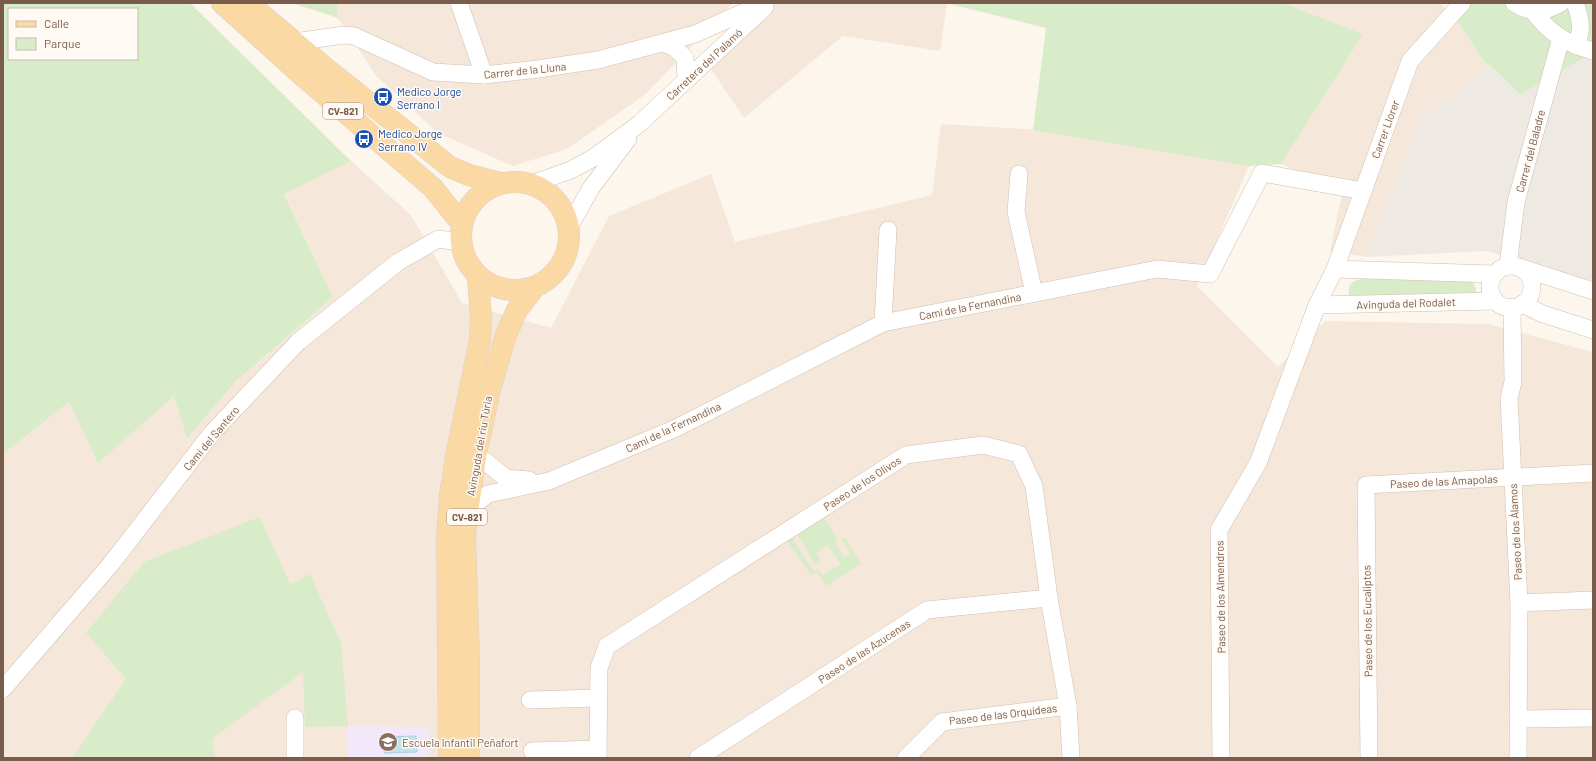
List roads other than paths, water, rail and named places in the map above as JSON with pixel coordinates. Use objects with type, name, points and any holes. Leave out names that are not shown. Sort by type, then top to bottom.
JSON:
[{"type":"main road","name":"CV-821","points":[[222,3],[304,77],[433,188],[461,233],[466,264],[478,279],[491,286],[505,289],[519,290],[534,288],[555,275],[570,245],[569,227],[557,201],[548,192],[519,181],[500,183],[487,189],[476,199],[461,233]]},
{"type":"main road","name":"CV-821","points":[[248,3],[323,66],[450,167],[469,175],[500,183]]},
{"type":"main road","name":"Avinguda del riu Túria","points":[[449,758],[447,530],[456,456],[480,340],[481,318],[478,279]]},
{"type":"main road","name":"Avinguda del riu Túria","points":[[469,758],[469,660],[465,535],[468,509],[476,454],[490,389],[506,335],[517,310],[534,288]]},
{"type":"street","points":[[459,3],[484,75]]},
{"type":"street","name":"Carrer de la Lluna","points":[[344,35],[354,36],[433,72],[484,75],[598,60],[695,34],[764,3]]},
{"type":"street","name":"Carretera del Palamó","points":[[529,185],[571,170],[593,158],[639,124],[769,3]]},
{"type":"street","name":"Carrer Llorer","points":[[1335,269],[1410,61],[1462,3]]},
{"type":"street","points":[[1514,3],[1523,9],[1533,11],[1550,10],[1561,3]]},
{"type":"street","name":"Carrer del Baladre","points":[[1507,269],[1516,202],[1568,42],[1580,35],[1580,19],[1575,3]]},
{"type":"street","points":[[1533,11],[1543,25],[1568,42],[1593,51]]},
{"type":"street","points":[[294,42],[344,35]]},
{"type":"street","points":[[323,66],[325,52],[330,44],[344,35]]},
{"type":"street","points":[[663,43],[675,48],[685,58],[686,81]]},
{"type":"street","name":"Carretera del Palamó","points":[[569,227],[591,188],[639,124]]},
{"type":"street","name":"Camí de la Fernandina","points":[[468,509],[488,494],[549,481],[674,429],[883,323],[1157,269],[1210,274],[1262,173],[1363,191]]},
{"type":"street","points":[[1019,174],[1016,212],[1034,293]]},
{"type":"street","points":[[883,323],[888,230]]},
{"type":"street","name":"Camí del Santero","points":[[3,689],[111,564],[212,433],[298,342],[398,262],[438,239],[461,233]]},
{"type":"street","points":[[1335,269],[1507,269],[1593,291]]},
{"type":"street","name":"Paseo de los Almendros","points":[[1221,758],[1219,530],[1258,463],[1317,306],[1335,269]]},
{"type":"street","points":[[1507,269],[1490,284],[1490,290],[1496,301],[1504,307],[1517,306],[1593,330]]},
{"type":"street","points":[[1507,269],[1528,275],[1531,281],[1530,294],[1527,300],[1517,306]]},
{"type":"street","name":"Avinguda del Rodalet","points":[[1317,306],[1496,301]]},
{"type":"street","name":"Paseo de los Álamos","points":[[1517,306],[1513,382],[1509,398],[1518,603],[1518,758]]},
{"type":"street","name":"Paseo de los Olivos","points":[[532,751],[598,754],[599,668],[607,646],[906,455],[983,445],[1019,454],[1034,486],[1049,598],[1068,706],[1071,758]]},
{"type":"street","points":[[476,454],[506,478],[549,481]]},
{"type":"street","name":"Paseo de las Amapolas","points":[[1366,485],[1593,473]]},
{"type":"street","name":"Paseo de los Eucaliptos","points":[[1366,485],[1369,758]]},
{"type":"street","name":"Paseo de las Azucenas","points":[[698,758],[927,610],[1049,598]]},
{"type":"street","points":[[1518,603],[1593,600]]},
{"type":"street","points":[[530,700],[598,698]]},
{"type":"street","name":"Paseo de las Orquídeas","points":[[906,758],[942,722],[1068,706]]},
{"type":"street","points":[[295,718],[296,758]]},
{"type":"street","points":[[1518,719],[1593,718]]},
{"type":"water","points":[[416,736],[417,752],[384,753],[384,737]]},
{"type":"place","name":"Medico Jorge Serrano I","points":[[383,97]]},
{"type":"place","name":"Medico Jorge Serrano IV","points":[[364,139]]},
{"type":"place","name":"Escuela Infantil Peñafort","points":[[388,742]]}]
